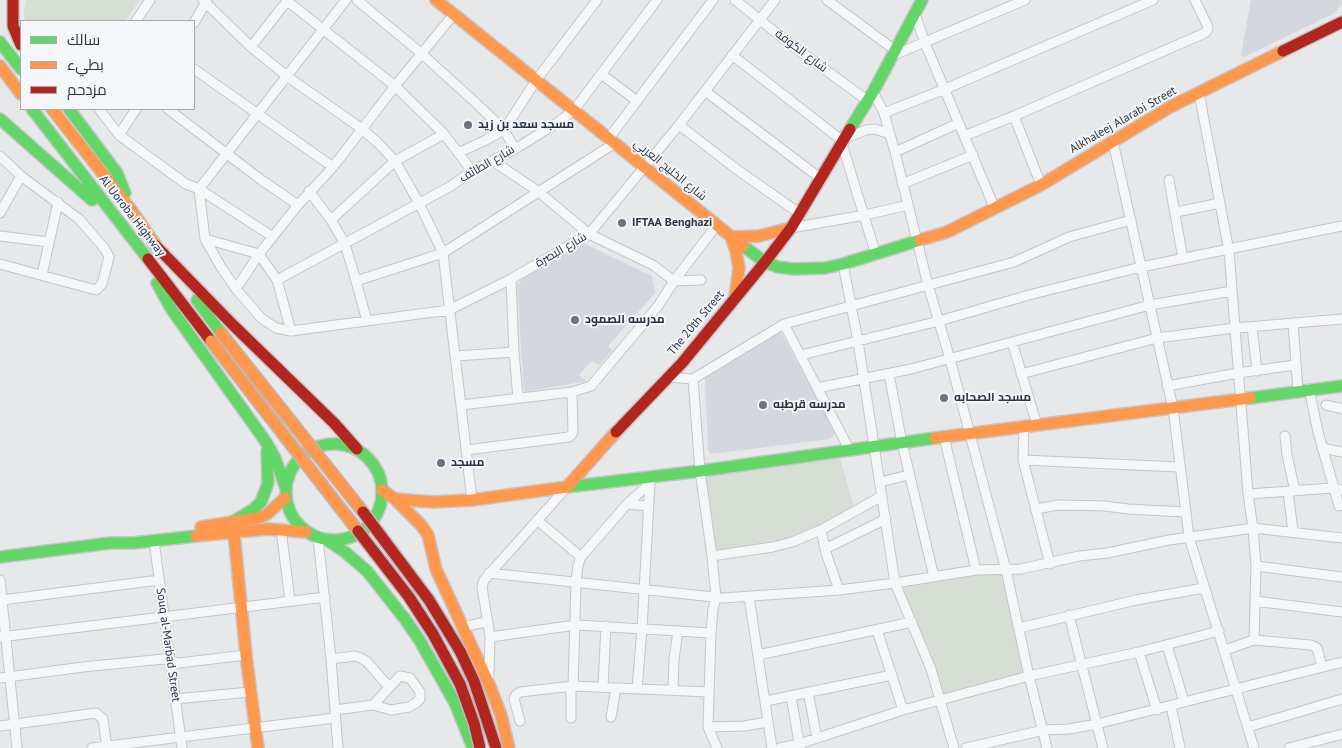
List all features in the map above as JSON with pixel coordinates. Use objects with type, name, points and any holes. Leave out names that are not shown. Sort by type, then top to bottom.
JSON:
[{"type":"main road","points":[[0,13],[8,0]]},
{"type":"main road","points":[[13,0],[13,26],[20,43]]},
{"type":"main road","name":"شارع الخليج العربي","points":[[436,0],[716,226],[765,262],[794,269],[825,268],[918,242]]},
{"type":"main road","name":"The 20th Street","points":[[567,487],[668,377],[734,300],[791,228],[871,96],[895,53],[918,4]]},
{"type":"main road","name":"Alkhaleej Alarabi Street","points":[[918,242],[947,232],[995,209],[1041,185],[1170,107],[1235,73],[1342,22]]},
{"type":"main road","points":[[0,42],[20,68]]},
{"type":"main road","points":[[0,66],[20,93]]},
{"type":"main road","name":"Al Uoroba Highway","points":[[33,110],[409,597],[433,634],[460,684],[480,748]]},
{"type":"main road","name":"Al Uoroba Highway","points":[[53,110],[132,211],[155,245],[221,332],[345,489],[429,600],[460,651],[474,681],[492,730],[496,748]]},
{"type":"main road","points":[[69,110],[117,173],[132,211]]},
{"type":"main road","points":[[0,119],[121,225]]},
{"type":"main road","points":[[734,300],[738,284],[738,268],[736,251],[731,237],[758,236],[791,228]]},
{"type":"main road","points":[[155,245],[239,331],[334,422],[376,468],[382,490],[380,507],[372,522],[359,533],[344,540],[322,539]]},
{"type":"main road","points":[[141,250],[172,310],[266,442],[275,458],[289,511],[296,523],[306,532]]},
{"type":"main road","points":[[395,499],[433,502],[472,500],[567,487],[650,480],[700,470],[849,449],[1342,386]]},
{"type":"main road","points":[[231,528],[254,509],[265,492],[268,474],[266,442]]},
{"type":"main road","points":[[0,557],[110,543],[154,541],[231,528],[267,514],[285,492],[291,468],[303,454],[320,445],[339,443],[357,449]]},
{"type":"main road","points":[[382,490],[395,499],[421,525],[428,535],[436,569],[489,684],[510,748]]},
{"type":"main road","points":[[231,528],[258,748]]},
{"type":"main road","points":[[110,543],[140,535],[231,528],[281,529],[306,532],[322,539],[345,552],[367,571],[405,619],[420,641],[455,703],[473,748]]},
{"type":"street","points":[[137,20],[150,0]]},
{"type":"street","points":[[346,0],[199,189],[205,239],[236,289],[259,254],[298,205],[333,167],[395,86],[454,14]]},
{"type":"street","points":[[357,0],[422,54],[504,130],[515,149]]},
{"type":"street","points":[[458,153],[504,130],[537,80],[597,0]]},
{"type":"street","name":"شارع الطائف","points":[[277,280],[451,186],[472,171],[515,149],[557,123],[574,110],[657,0]]},
{"type":"street","points":[[356,281],[443,254],[539,192],[612,141],[637,101],[713,0]]},
{"type":"street","name":"شارع الكوفة","points":[[736,0],[759,20],[871,96]]},
{"type":"street","name":"شارع البصرة","points":[[236,289],[261,318],[276,328],[291,332],[449,310],[511,279],[590,234],[679,125],[775,0]]},
{"type":"street","points":[[827,0],[895,53],[925,43],[1025,0]]},
{"type":"street","points":[[884,113],[1153,0]]},
{"type":"street","points":[[964,136],[1205,33],[1208,25],[1196,0]]},
{"type":"street","points":[[195,21],[206,1],[252,47],[288,77],[362,129],[395,161],[419,203],[443,254],[472,500]]},
{"type":"street","points":[[252,47],[286,1],[395,86],[444,134],[472,171]]},
{"type":"street","points":[[918,4],[925,43],[995,209]]},
{"type":"street","points":[[732,55],[844,141],[876,255]]},
{"type":"street","points":[[195,70],[333,167]]},
{"type":"street","points":[[601,74],[637,101]]},
{"type":"street","points":[[705,91],[820,178]]},
{"type":"street","points":[[1199,93],[1229,250],[1248,494],[1256,566],[1254,640]]},
{"type":"street","points":[[871,96],[884,113],[895,152],[928,285],[950,358],[1006,570],[1047,748]]},
{"type":"street","points":[[100,110],[119,135],[186,184],[199,189],[273,237]]},
{"type":"street","points":[[119,135],[135,110]]},
{"type":"street","points":[[169,110],[226,154],[298,205]]},
{"type":"street","points":[[1014,116],[1041,185]]},
{"type":"street","points":[[895,152],[959,122]]},
{"type":"street","points":[[679,125],[739,171],[799,213]]},
{"type":"street","points":[[844,141],[866,130],[875,129],[890,134]]},
{"type":"street","points":[[331,220],[395,161],[444,134]]},
{"type":"street","points":[[1113,142],[1173,408],[1189,537],[1254,748]]},
{"type":"street","points":[[902,184],[973,155]]},
{"type":"street","points":[[0,156],[21,176],[79,219],[105,249],[109,258],[102,284],[96,290],[0,264]]},
{"type":"street","points":[[493,161],[539,192],[590,234],[654,265],[674,282],[701,280]]},
{"type":"street","points":[[0,213],[21,176]]},
{"type":"street","points":[[1169,180],[1183,259]]},
{"type":"street","points":[[310,191],[331,220],[345,244],[367,321]]},
{"type":"street","points":[[42,275],[58,202]]},
{"type":"street","points":[[1176,212],[1220,203]]},
{"type":"street","points":[[791,228],[865,215],[908,204]]},
{"type":"street","points":[[668,377],[693,379],[784,324],[852,304],[1014,262],[1069,237],[1131,220]]},
{"type":"street","points":[[461,405],[572,392],[591,386],[658,306],[716,226]]},
{"type":"street","points":[[801,355],[939,321],[1141,267],[1342,226]]},
{"type":"street","points":[[0,236],[49,242]]},
{"type":"street","points":[[205,239],[259,254],[277,280],[291,332]]},
{"type":"street","points":[[843,264],[852,304],[895,583],[931,669],[954,748]]},
{"type":"street","points":[[511,279],[518,398]]},
{"type":"street","points":[[817,388],[889,374],[1150,306],[1232,291]]},
{"type":"street","points":[[1021,374],[1157,338],[1235,328],[1342,319]]},
{"type":"street","points":[[1293,323],[1295,365],[1322,448],[1338,489],[1339,506]]},
{"type":"street","points":[[784,324],[849,449]]},
{"type":"street","points":[[1252,327],[1257,370]]},
{"type":"street","points":[[1012,342],[1037,425]]},
{"type":"street","points":[[456,356],[514,352]]},
{"type":"street","points":[[1168,386],[1295,365]]},
{"type":"street","points":[[889,374],[909,475],[934,577]]},
{"type":"street","points":[[693,379],[700,470],[716,598],[711,633],[708,727],[717,748]]},
{"type":"street","points":[[466,450],[569,437],[573,430],[572,392]]},
{"type":"street","points":[[1326,405],[1342,408]]},
{"type":"street","points":[[1024,427],[1023,460],[1050,564]]},
{"type":"street","points":[[1285,436],[1292,491],[1292,532]]},
{"type":"street","points":[[944,437],[976,570]]},
{"type":"street","points":[[1322,448],[1342,452]]},
{"type":"street","points":[[1023,460],[1179,467]]},
{"type":"street","points":[[880,482],[909,475]]},
{"type":"street","points":[[572,718],[578,565],[581,558],[650,480]]},
{"type":"street","points":[[637,689],[645,590],[650,480]]},
{"type":"street","points":[[489,684],[490,637],[486,622],[482,587],[484,580],[567,487]]},
{"type":"street","points":[[1248,494],[1338,489]]},
{"type":"street","points":[[712,556],[773,547],[792,542],[821,530],[882,496]]},
{"type":"street","points":[[628,504],[648,506]]},
{"type":"street","points":[[1036,509],[1058,505],[1090,505],[1185,512]]},
{"type":"street","points":[[826,549],[886,518]]},
{"type":"street","points":[[537,520],[581,558]]},
{"type":"street","points":[[489,573],[716,598],[749,597],[839,590],[976,570],[1021,569],[1079,556],[1253,528],[1342,538]]},
{"type":"street","points":[[281,529],[290,602]]},
{"type":"street","points":[[821,530],[839,590]]},
{"type":"street","points":[[322,539],[325,598],[338,748]]},
{"type":"street","name":"Souq al-Marbad Street","points":[[154,541],[182,748]]},
{"type":"street","points":[[1256,566],[1342,577]]},
{"type":"street","points":[[0,580],[3,637],[10,677],[17,748]]},
{"type":"street","points":[[2,600],[159,580]]},
{"type":"street","points":[[1019,628],[1069,615],[1204,588]]},
{"type":"street","points":[[749,597],[772,748]]},
{"type":"street","points":[[3,637],[325,598]]},
{"type":"street","points":[[1255,601],[1342,612]]},
{"type":"street","points":[[1069,615],[1103,748]]},
{"type":"street","points":[[462,627],[486,622]]},
{"type":"street","points":[[758,656],[912,622]]},
{"type":"street","points":[[490,637],[576,625],[711,633]]},
{"type":"street","points":[[603,687],[606,626]]},
{"type":"street","points":[[877,630],[903,710]]},
{"type":"street","points":[[673,690],[674,658],[678,631]]},
{"type":"street","points":[[780,748],[799,746],[817,738],[903,710],[1029,676],[1140,652],[1219,631]]},
{"type":"street","points":[[1225,650],[1254,640],[1311,645],[1317,648],[1322,667]]},
{"type":"street","points":[[1168,644],[1184,702]]},
{"type":"street","points":[[1140,652],[1157,710]]},
{"type":"street","points":[[0,678],[83,667],[158,660],[170,660],[179,663],[246,655]]},
{"type":"street","points":[[331,659],[355,656],[361,658],[367,662],[389,687]]},
{"type":"street","points":[[966,748],[1044,730],[1098,724],[1342,662]]},
{"type":"street","points":[[766,701],[892,675]]},
{"type":"street","points":[[92,748],[255,727],[374,706],[391,710],[409,708],[420,699],[420,692],[410,678],[400,676],[374,706]]},
{"type":"street","points":[[520,721],[514,698],[520,692],[572,686],[709,692]]},
{"type":"street","points":[[612,717],[616,688]]},
{"type":"street","points":[[175,700],[250,692]]},
{"type":"street","points":[[808,692],[817,738]]},
{"type":"street","points":[[791,696],[799,746]]},
{"type":"street","points":[[1248,727],[1342,699]]},
{"type":"street","points":[[1171,706],[1180,748]]},
{"type":"street","points":[[0,726],[96,713],[103,719],[106,747]]},
{"type":"street","points":[[708,727],[744,726],[768,722]]},
{"type":"street","points":[[1289,748],[1342,734]]},
{"type":"shaded area","points":[[26,0],[139,1],[126,20],[25,20]]},
{"type":"shaded area","points":[[1251,0],[1342,0],[1342,3],[1335,13],[1244,57],[1241,55]]},
{"type":"shaded area","name":"مدرسه الصمود","points":[[583,243],[652,276],[655,293],[608,346],[612,350],[600,365],[591,361],[579,375],[587,381],[524,392],[517,285],[523,278]]},
{"type":"shaded area","name":"مدرسه قرطبه","points":[[780,331],[836,432],[830,439],[711,454],[708,450],[705,377]]},
{"type":"shaded area","points":[[838,451],[855,511],[792,542],[712,556],[700,471]]},
{"type":"shaded area","points":[[1006,570],[1030,680],[940,701],[895,583]]},
{"type":"traffic: fast","points":[[850,129],[873,92],[922,0]]},
{"type":"traffic: fast","points":[[0,42],[20,68]]},
{"type":"traffic: fast","points":[[33,110],[148,259]]},
{"type":"traffic: fast","points":[[70,110],[117,173],[125,193]]},
{"type":"traffic: fast","points":[[0,119],[92,200]]},
{"type":"traffic: fast","points":[[743,246],[765,262],[778,267],[794,269],[825,268],[920,240]]},
{"type":"traffic: fast","points":[[157,283],[172,310],[266,442],[275,458],[285,486]]},
{"type":"traffic: fast","points":[[197,300],[221,333]]},
{"type":"traffic: fast","points":[[1250,398],[1342,386]]},
{"type":"traffic: fast","points":[[567,487],[700,471],[935,438]]},
{"type":"traffic: fast","points":[[334,444],[352,447],[368,458],[379,474],[382,492],[379,510],[368,526],[352,537],[334,540],[316,537],[300,526],[289,510],[286,492],[289,474],[300,458],[316,447],[334,444]]},
{"type":"traffic: fast","points":[[229,524],[254,509],[261,502],[268,483],[267,451]]},
{"type":"traffic: fast","points":[[0,557],[110,543],[133,543],[196,536]]},
{"type":"traffic: fast","points":[[327,540],[345,552],[367,571],[405,619],[420,641],[455,703],[473,748]]},
{"type":"traffic: slow","points":[[436,0],[743,246]]},
{"type":"traffic: slow","points":[[920,240],[947,232],[1041,185],[1170,107],[1283,51]]},
{"type":"traffic: slow","points":[[0,66],[20,93]]},
{"type":"traffic: slow","points":[[53,110],[132,211],[161,253]]},
{"type":"traffic: slow","points":[[735,297],[739,268],[731,237],[759,236],[791,228]]},
{"type":"traffic: slow","points":[[221,333],[363,512]]},
{"type":"traffic: slow","points":[[211,341],[358,531]]},
{"type":"traffic: slow","points":[[935,438],[1250,398]]},
{"type":"traffic: slow","points":[[382,490],[395,499],[433,502],[472,500],[567,487],[616,432]]},
{"type":"traffic: slow","points":[[201,527],[258,518],[267,514],[285,498]]},
{"type":"traffic: slow","points":[[395,499],[421,525],[428,535],[436,569],[489,684],[501,715],[509,748]]},
{"type":"traffic: slow","points":[[196,536],[267,529],[306,532]]},
{"type":"traffic: slow","points":[[234,533],[246,655],[258,748]]},
{"type":"traffic: jam","points":[[13,0],[13,26],[20,43]]},
{"type":"traffic: jam","points":[[1283,51],[1342,22]]},
{"type":"traffic: jam","points":[[616,432],[682,363],[765,262],[791,228],[850,129]]},
{"type":"traffic: jam","points":[[155,245],[232,324],[334,423],[357,449]]},
{"type":"traffic: jam","points":[[148,259],[211,341]]},
{"type":"traffic: jam","points":[[363,512],[429,600],[460,651],[474,681],[496,748]]},
{"type":"traffic: jam","points":[[358,531],[409,597],[433,634],[460,684],[474,723],[480,748]]},
{"type":"place","name":"مسجد سعد بن زيد","points":[[468,125]]},
{"type":"place","name":"IFTAA Benghazi","points":[[622,223]]},
{"type":"place","name":"مدرسه الصمود","points":[[575,320]]},
{"type":"place","name":"مسجد الصحابه","points":[[944,398]]},
{"type":"place","name":"مدرسه قرطبه","points":[[763,405]]},
{"type":"place","name":"مسجد","points":[[441,463]]}]
